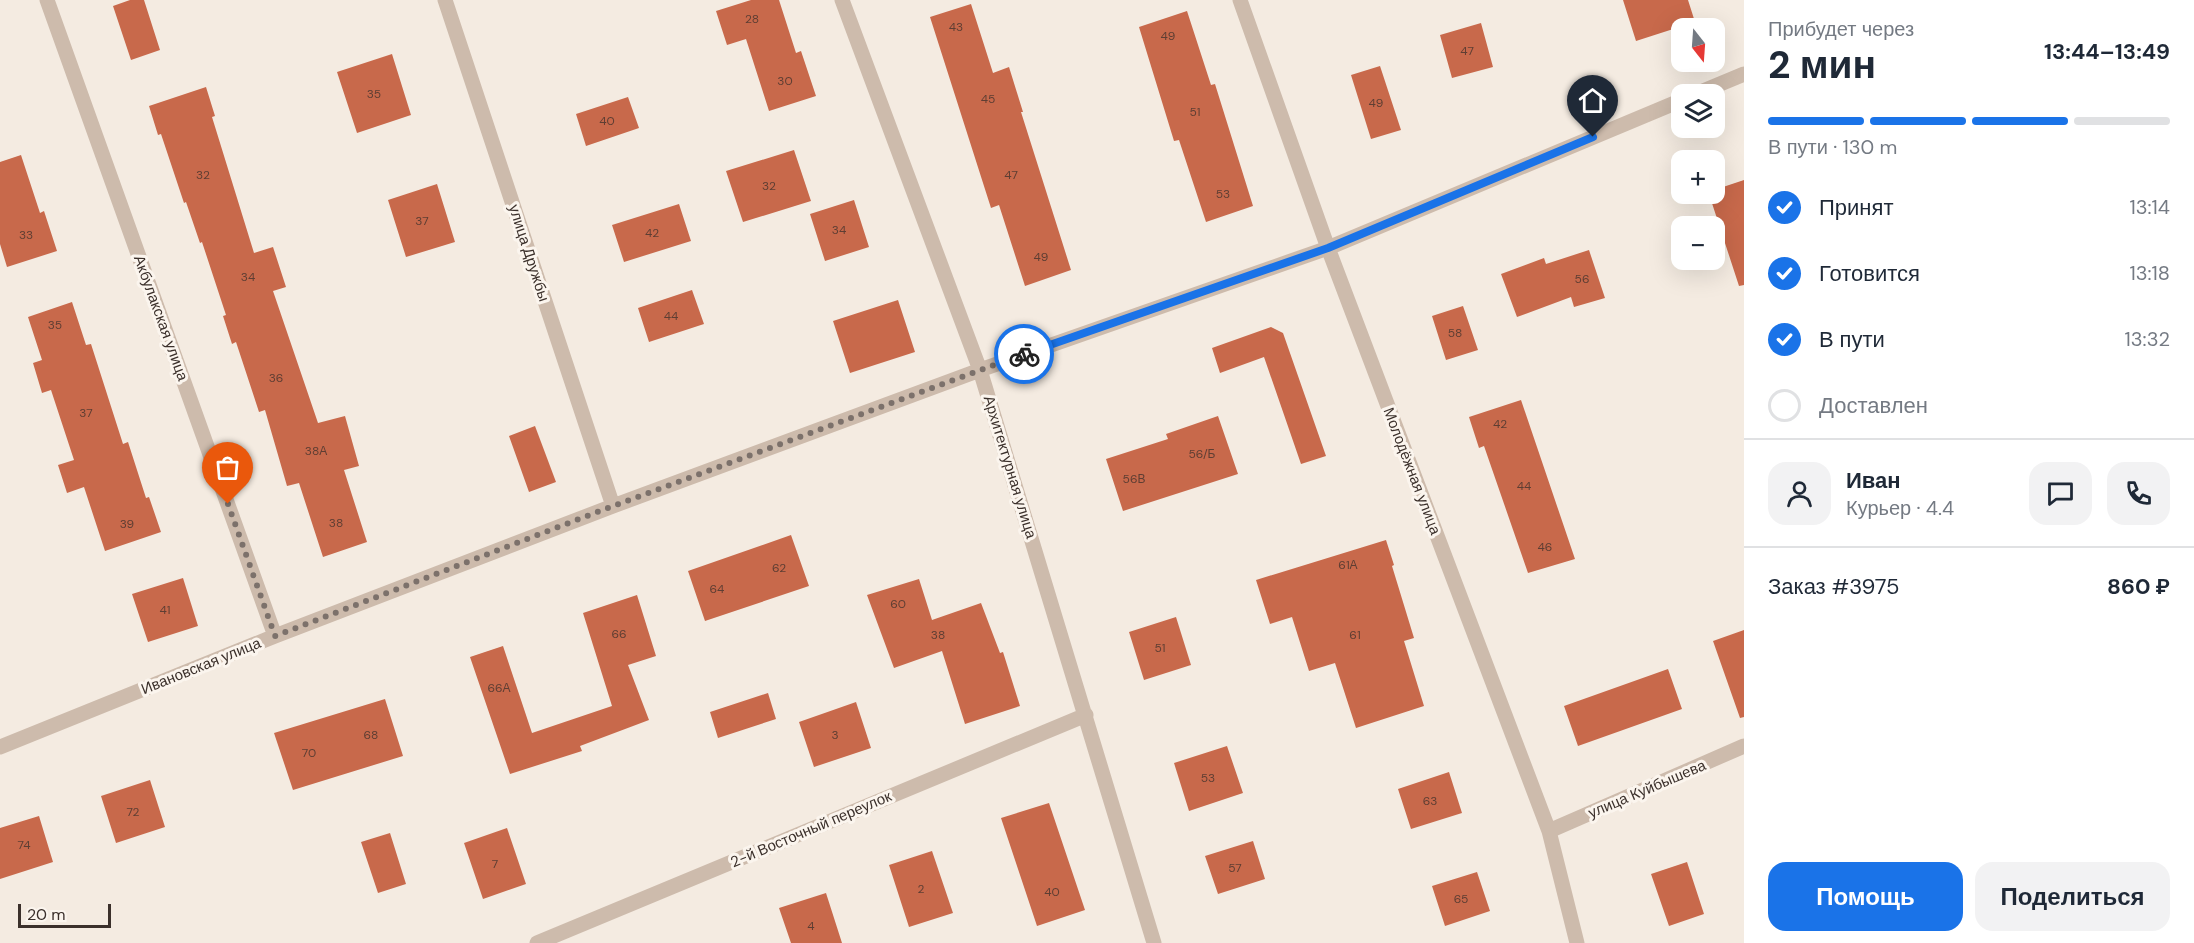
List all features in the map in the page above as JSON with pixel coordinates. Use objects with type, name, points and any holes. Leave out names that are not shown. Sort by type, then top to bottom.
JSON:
[{"type":"street","name":"Акбулакская улица","points":[[47,0],[275,636]]},
{"type":"street","name":"улица Дружбы","points":[[445,0],[613,506]]},
{"type":"street","name":"Архитектурная улица","points":[[842,0],[980,369],[1154,943]]},
{"type":"street","name":"Молодёжная улица","points":[[1240,0],[1328,248],[1549,831],[1577,943]]},
{"type":"street","points":[[1720,84],[1744,74]]},
{"type":"street","name":"Ивановская улица","points":[[0,747],[275,636],[613,506],[980,369],[1328,248],[1671,105]]},
{"type":"street","name":"2-й Восточный переулок","points":[[537,943],[1086,715]]},
{"type":"street","name":"улица Куйбышева","points":[[1549,831],[1744,746]]},
{"type":"building","points":[[130,0],[144,0],[160,50],[131,60],[113,6]]},
{"type":"building","points":[[751,0],[779,0],[796,53],[801,51],[816,96],[769,111],[746,39],[727,45],[716,11]]},
{"type":"building","points":[[1623,0],[1688,0],[1694,18],[1671,18],[1671,30],[1636,41]]},
{"type":"building","points":[[971,4],[993,73],[1009,67],[1071,270],[1025,286],[999,205],[991,208],[930,17]]},
{"type":"building","points":[[1187,11],[1211,85],[1215,84],[1253,206],[1206,222],[1179,140],[1174,141],[1139,27]]},
{"type":"building","points":[[1481,23],[1493,67],[1452,78],[1440,35]]},
{"type":"building","points":[[392,54],[411,115],[357,133],[337,72]]},
{"type":"building","points":[[1380,66],[1401,130],[1371,139],[1351,75]]},
{"type":"building","points":[[206,87],[215,116],[212,117],[254,253],[273,247],[286,287],[273,291],[318,423],[345,416],[359,466],[344,470],[367,542],[323,557],[299,483],[287,486],[265,410],[259,412],[236,342],[232,344],[223,316],[226,315],[202,242],[200,243],[186,202],[184,203],[149,106]]},
{"type":"building","points":[[628,97],[639,128],[586,146],[576,114]]},
{"type":"building","points":[[794,150],[811,201],[743,222],[726,171]]},
{"type":"building","points":[[21,155],[40,213],[44,211],[57,251],[7,267],[0,244],[0,162]]},
{"type":"building","points":[[1744,180],[1744,285],[1739,286],[1725,243],[1725,216],[1716,216],[1712,204],[1725,204],[1725,186]]},
{"type":"building","points":[[437,184],[455,242],[406,257],[388,200]]},
{"type":"building","points":[[854,200],[869,247],[825,261],[810,214]]},
{"type":"building","points":[[679,204],[691,241],[624,262],[612,225]]},
{"type":"building","points":[[1589,250],[1605,298],[1574,307],[1571,297],[1517,317],[1501,274],[1544,258],[1546,264]]},
{"type":"building","points":[[692,290],[704,324],[649,342],[638,308]]},
{"type":"building","points":[[898,300],[915,352],[850,373],[833,321]]},
{"type":"building","points":[[72,302],[86,345],[91,344],[123,444],[128,442],[146,498],[149,497],[161,532],[105,551],[84,487],[67,493],[58,465],[74,460],[51,390],[42,393],[33,363],[42,360],[28,317]]},
{"type":"building","points":[[1463,306],[1478,350],[1446,360],[1432,316]]},
{"type":"building","points":[[1271,327],[1283,333],[1326,456],[1301,464],[1264,357],[1220,373],[1212,348]]},
{"type":"building","points":[[1521,400],[1575,559],[1528,573],[1484,446],[1479,448],[1469,417]]},
{"type":"building","points":[[1218,416],[1238,474],[1123,511],[1106,459],[1168,439],[1166,434]]},
{"type":"building","points":[[535,426],[556,482],[529,492],[509,436]]},
{"type":"building","points":[[791,535],[809,586],[705,621],[688,571]]},
{"type":"building","points":[[1386,540],[1414,638],[1404,641],[1424,706],[1356,728],[1335,663],[1309,671],[1292,617],[1270,624],[1256,580]]},
{"type":"building","points":[[183,578],[198,626],[148,642],[132,594]]},
{"type":"building","points":[[919,579],[932,620],[981,603],[1000,653],[1003,652],[1020,706],[965,724],[942,651],[894,668],[867,595]]},
{"type":"building","points":[[637,595],[656,656],[628,665],[649,720],[580,746],[582,751],[510,774],[470,657],[503,646],[532,733],[612,706],[583,613]]},
{"type":"building","points":[[1176,617],[1191,665],[1144,680],[1129,632]]},
{"type":"building","points":[[1744,630],[1744,717],[1740,718],[1713,641]]},
{"type":"building","points":[[1668,669],[1682,709],[1578,746],[1564,706]]},
{"type":"building","points":[[768,693],[776,719],[718,738],[710,712]]},
{"type":"building","points":[[385,699],[403,756],[293,790],[274,733]]},
{"type":"building","points":[[856,702],[871,748],[814,767],[799,722]]},
{"type":"building","points":[[1227,746],[1243,793],[1189,811],[1174,763]]},
{"type":"building","points":[[1449,772],[1462,813],[1411,829],[1398,789]]},
{"type":"building","points":[[150,780],[165,827],[116,843],[101,796]]},
{"type":"building","points":[[1049,803],[1085,910],[1037,926],[1001,818]]},
{"type":"building","points":[[39,816],[53,862],[0,879],[0,828]]},
{"type":"building","points":[[507,828],[526,884],[483,899],[464,843]]},
{"type":"building","points":[[390,833],[406,884],[378,893],[361,842]]},
{"type":"building","points":[[1253,841],[1265,879],[1218,894],[1205,856]]},
{"type":"building","points":[[932,851],[953,913],[909,927],[889,865]]},
{"type":"building","points":[[1687,862],[1704,914],[1669,926],[1651,874]]},
{"type":"building","points":[[1477,872],[1490,911],[1445,926],[1432,886]]},
{"type":"building","points":[[826,893],[842,943],[791,943],[779,908]]},
{"type":"way so far","points":[[228,504],[275,636],[613,506],[1024,354]]},
{"type":"route","points":[[1024,354],[1328,248],[1593,137]]}]
